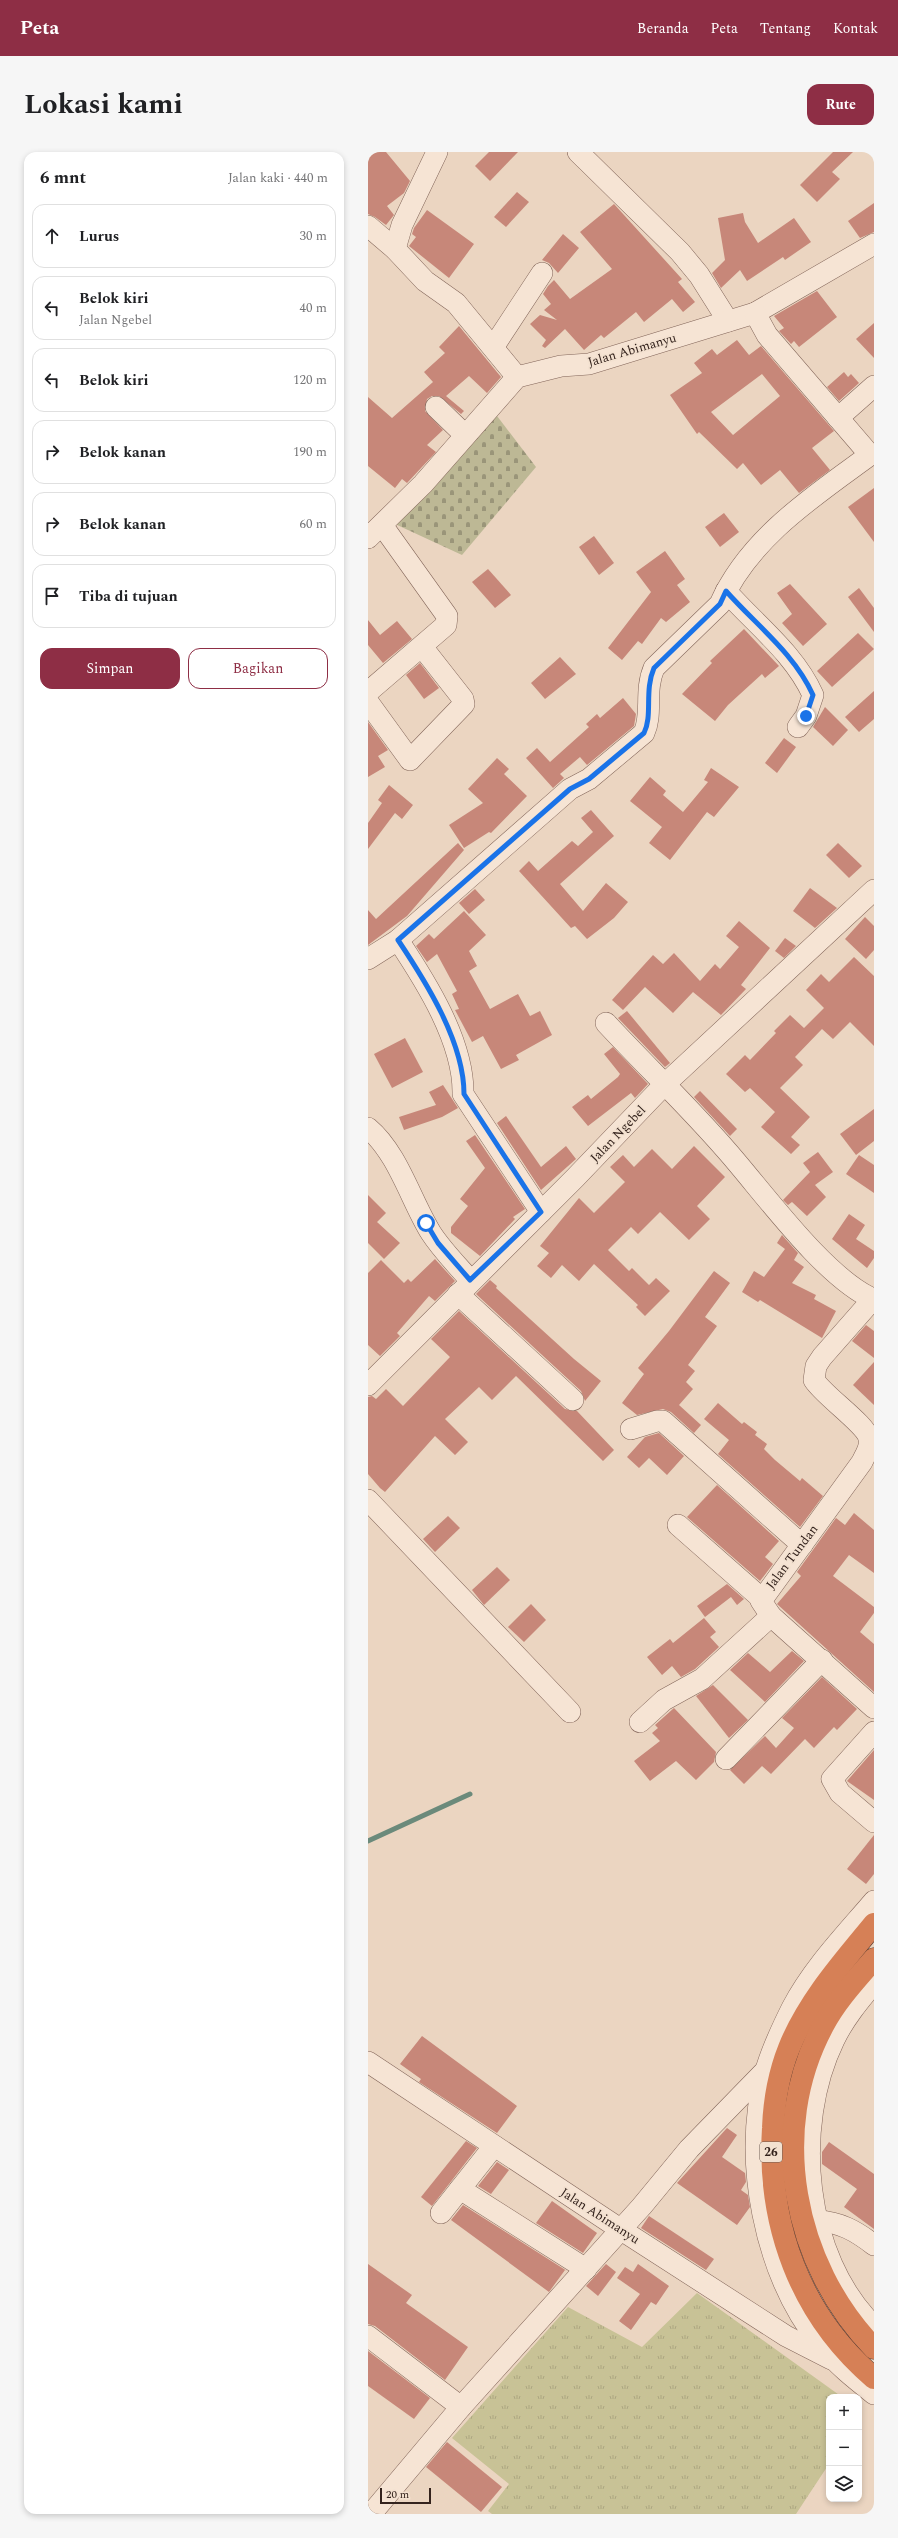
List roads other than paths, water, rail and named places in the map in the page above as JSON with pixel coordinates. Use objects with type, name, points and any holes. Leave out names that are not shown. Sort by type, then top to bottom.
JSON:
[{"type":"highway","name":"26","points":[[874,1924],[811,2004],[788,2049],[776,2095],[771,2155],[772,2178],[782,2232],[806,2294],[835,2339],[874,2378]]},
{"type":"highway","name":"26","points":[[874,1959],[824,2025],[806,2064],[796,2112],[794,2160],[795,2192],[810,2244],[827,2284],[841,2309],[859,2333],[874,2348]]},
{"type":"street","points":[[578,152],[680,252],[699,275],[728,321]]},
{"type":"street","points":[[395,249],[402,225],[435,153]]},
{"type":"street","points":[[368,226],[395,249],[425,281],[456,303],[494,346],[517,376],[465,435],[375,532],[447,616],[446,625],[422,648],[368,692]]},
{"type":"street","name":"Jalan Abimanyu","points":[[517,376],[561,366],[589,364],[755,313],[874,244]]},
{"type":"street","points":[[494,346],[542,273]]},
{"type":"street","points":[[368,959],[398,940],[570,789],[589,779],[644,733],[648,725],[648,681],[654,668],[720,604],[726,591],[753,552],[767,536],[823,488],[870,455],[767,335],[755,313]]},
{"type":"street","points":[[838,418],[874,386]]},
{"type":"street","points":[[436,407],[465,435]]},
{"type":"street","points":[[726,591],[785,651],[804,676],[813,695],[806,716],[798,727]]},
{"type":"street","points":[[368,702],[404,765],[464,704],[463,699],[422,648]]},
{"type":"street","name":"Jalan Ngebel","points":[[370,1380],[541,1212],[664,1085],[874,890]]},
{"type":"street","points":[[398,940],[425,980],[449,1032],[464,1075],[464,1094],[541,1212]]},
{"type":"street","points":[[606,1023],[726,1150],[822,1260],[860,1293],[873,1298]]},
{"type":"street","points":[[368,1128],[378,1138],[408,1188],[431,1233],[464,1287],[572,1400]]},
{"type":"street","name":"Jalan Tundan","points":[[873,1298],[816,1366],[814,1380],[822,1392],[867,1433],[872,1447],[802,1545],[761,1598],[762,1604],[771,1616],[874,1708]]},
{"type":"street","points":[[631,1429],[657,1420],[663,1421],[802,1545]]},
{"type":"street","points":[[368,1500],[570,1712]]},
{"type":"street","points":[[678,1525],[761,1598]]},
{"type":"street","points":[[640,1722],[664,1700],[702,1679],[771,1616]]},
{"type":"street","points":[[726,1759],[822,1660]]},
{"type":"street","points":[[874,1732],[832,1779],[840,1793],[874,1822]]},
{"type":"street","points":[[874,1901],[824,1959],[802,1990],[776,2042],[766,2070],[758,2118],[756,2160],[757,2183],[765,2228],[773,2253],[796,2304],[821,2344],[837,2362],[874,2394]]},
{"type":"street","points":[[874,1983],[848,2016],[834,2039],[822,2067],[813,2099],[808,2146],[809,2172],[818,2221],[841,2280],[874,2326]]},
{"type":"street","name":"Jalan Abimanyu","points":[[368,2062],[620,2229],[799,2344],[837,2362]]},
{"type":"street","points":[[371,2514],[461,2407],[586,2269],[714,2122],[766,2070]]},
{"type":"street","points":[[441,2213],[494,2146]]},
{"type":"street","points":[[460,2189],[586,2269]]},
{"type":"street","points":[[818,2221],[833,2222],[845,2226],[874,2245]]},
{"type":"street","points":[[368,2336],[461,2407]]},
{"type":"waterway","points":[[368,1841],[470,1794]]}]
